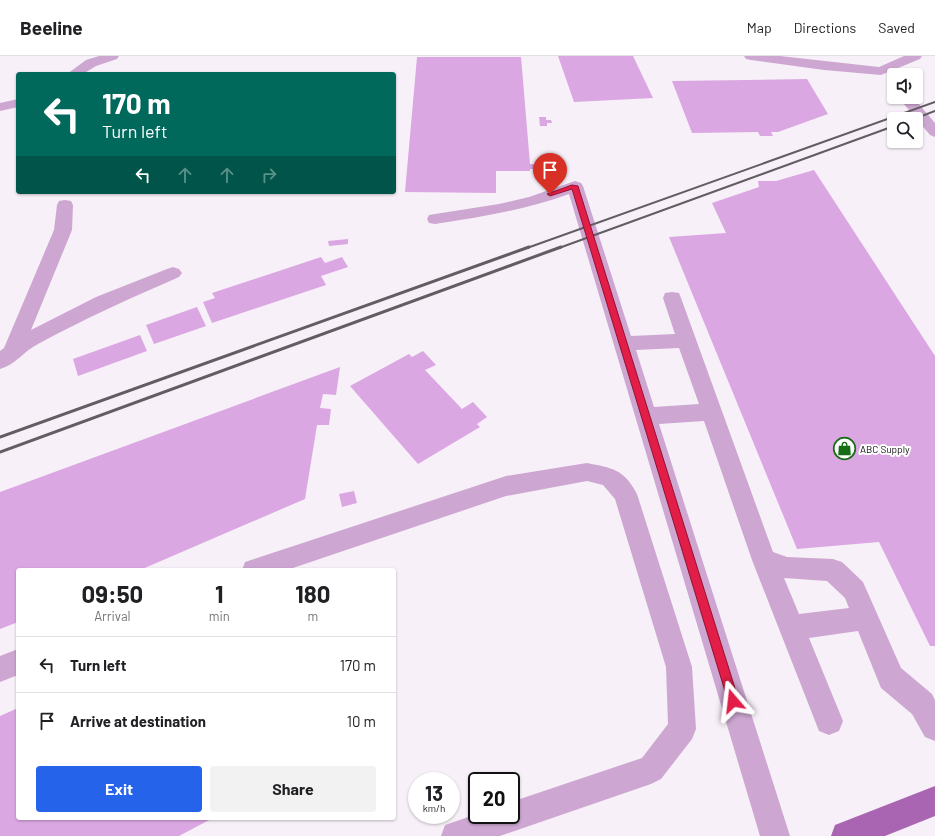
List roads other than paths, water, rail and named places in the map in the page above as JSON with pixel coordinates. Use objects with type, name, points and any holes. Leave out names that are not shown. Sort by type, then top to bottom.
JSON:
[{"type":"main road","points":[[846,836],[935,801]]},
{"type":"street","points":[[77,72],[92,63],[112,56]]},
{"type":"street","points":[[752,56],[885,76],[915,56]]},
{"type":"street","points":[[0,107],[16,104]]},
{"type":"street","points":[[911,104],[935,132]]},
{"type":"street","points":[[435,219],[499,209],[534,201],[575,186],[775,836]]},
{"type":"street","points":[[6,358],[63,230],[65,205]]},
{"type":"street","points":[[6,358],[30,340],[103,302],[173,272]]},
{"type":"street","points":[[672,298],[764,560],[829,721]]},
{"type":"street","points":[[624,344],[686,340]]},
{"type":"street","points":[[646,416],[712,412]]},
{"type":"street","points":[[260,568],[506,486],[587,472],[610,477],[625,494],[679,667],[682,729],[651,769],[456,836]]},
{"type":"street","points":[[764,560],[787,568],[833,570],[854,590],[891,678],[922,704],[935,727]]},
{"type":"street","points":[[791,628],[866,618]]},
{"type":"street","points":[[0,669],[16,663]]},
{"type":"railway","points":[[527,248],[935,102]]},
{"type":"railway","points":[[923,116],[935,111]]},
{"type":"railway","points":[[559,248],[887,129]]},
{"type":"railway","points":[[0,437],[529,247]]},
{"type":"railway","points":[[0,452],[561,247]]},
{"type":"place","name":"ABC Supply","points":[[845,449]]}]
